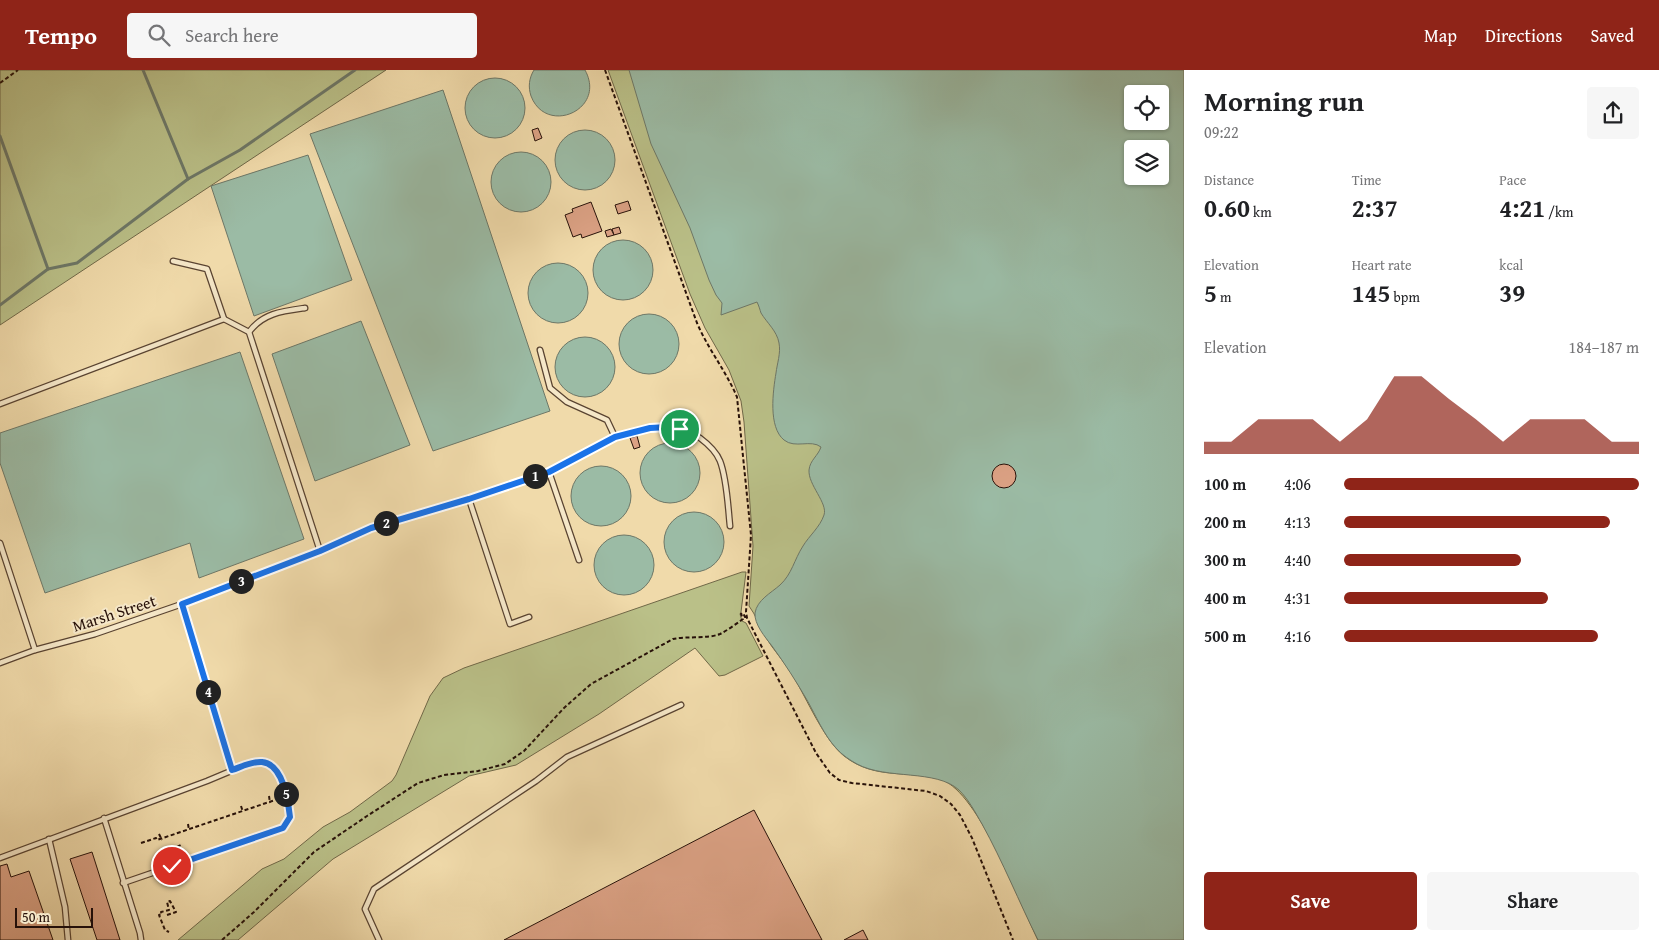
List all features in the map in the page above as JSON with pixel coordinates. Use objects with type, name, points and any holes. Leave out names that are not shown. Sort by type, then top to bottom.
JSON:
[{"type":"lane","points":[[173,260],[206,268],[224,320],[249,332],[320,551]]},
{"type":"lane","points":[[249,332],[261,320],[270,315],[304,308]]},
{"type":"lane","points":[[0,404],[224,320]]},
{"type":"lane","points":[[540,350],[550,388],[567,402],[607,420],[615,437]]},
{"type":"lane","name":"Marsh Street","points":[[0,663],[35,650],[95,634],[182,604],[320,551],[371,528],[469,499],[549,472],[615,437],[650,428],[668,427],[692,432],[709,445],[720,461],[730,526]]},
{"type":"lane","points":[[549,472],[579,560]]},
{"type":"lane","points":[[469,499],[510,624],[529,617]]},
{"type":"lane","points":[[0,543],[35,650]]},
{"type":"lane","points":[[182,604],[232,770]]},
{"type":"lane","points":[[379,940],[365,909],[374,889],[536,781],[567,757],[681,704]]},
{"type":"lane","points":[[0,858],[207,781],[250,763],[261,762],[270,764],[277,770],[286,792],[290,817],[283,828],[124,883]]},
{"type":"lane","points":[[104,818],[141,940]]},
{"type":"lane","points":[[49,839],[65,907],[68,940]]},
{"type":"path","points":[[0,83],[18,70]]},
{"type":"path","points":[[605,70],[696,323],[703,338],[731,382],[737,397],[751,535],[747,617],[816,753],[830,773],[840,780],[852,783],[926,792],[940,796],[951,804],[960,815],[972,838],[1013,940]]},
{"type":"path","points":[[222,940],[254,912],[314,852],[418,783],[444,775],[478,771],[506,764],[524,751],[564,708],[591,684],[673,639],[686,636],[703,637],[720,634],[743,619],[742,614],[747,617]]},
{"type":"path","points":[[268,796],[270,802]]},
{"type":"path","points":[[141,843],[156,838],[157,840],[161,839],[275,800]]},
{"type":"path","points":[[241,806],[242,811]]},
{"type":"path","points":[[188,824],[189,829]]},
{"type":"path","points":[[159,834],[161,839]]},
{"type":"path","points":[[177,847],[181,846]]},
{"type":"path","points":[[167,915],[176,912],[170,901],[167,902],[169,910],[161,912],[162,914],[159,915],[163,927],[169,932]]},
{"type":"green space","points":[[0,70],[386,70],[0,325]]},
{"type":"green space","points":[[608,70],[712,70],[1038,940],[997,851],[970,805],[956,789],[942,780],[917,775],[880,772],[856,764],[844,756],[823,730],[793,676],[768,641],[749,606],[753,546],[741,401],[729,370],[705,328],[690,294]]},
{"type":"green space","points":[[746,572],[740,614],[742,621],[746,623],[763,656],[725,675],[719,676],[695,648],[599,714],[516,765],[469,776],[333,859],[238,940],[178,940],[262,869],[284,859],[323,827],[350,812],[392,781],[430,696],[443,678],[464,668]]},
{"type":"shaded area","points":[[534,70],[585,70],[590,84],[588,97],[582,106],[572,113],[560,116],[549,114],[539,108],[531,96],[529,83]]},
{"type":"shaded area","points":[[629,70],[1184,70],[1184,940],[1038,940],[990,838],[972,806],[959,790],[938,779],[869,769],[843,755],[828,737],[795,679],[760,630],[755,617],[758,604],[780,585],[787,576],[803,546],[820,524],[824,515],[823,505],[811,482],[809,470],[821,447],[813,444],[788,443],[779,434],[773,408],[780,351],[776,335],[761,313],[757,302],[721,315],[722,303],[709,280],[690,228],[651,144]]},
{"type":"shaded area","points":[[489,78],[501,78],[512,83],[520,91],[525,102],[523,120],[512,133],[501,138],[489,138],[478,133],[470,125],[465,114],[465,102],[470,91],[478,83]]},
{"type":"shaded area","points":[[443,90],[550,411],[433,451],[310,134]]},
{"type":"shaded area","points":[[579,130],[591,130],[602,135],[610,143],[615,154],[613,172],[602,185],[591,190],[579,190],[568,185],[560,177],[555,166],[555,154],[560,143],[568,135]]},
{"type":"shaded area","points":[[515,152],[527,152],[538,157],[546,165],[551,176],[549,194],[538,207],[527,212],[515,212],[504,207],[496,199],[491,188],[491,176],[496,165],[504,157]]},
{"type":"shaded area","points":[[308,155],[352,280],[254,316],[211,186]]},
{"type":"shaded area","points":[[617,240],[629,240],[640,245],[648,253],[653,264],[651,282],[640,295],[629,300],[617,300],[606,295],[598,287],[593,276],[593,264],[598,253],[606,245]]},
{"type":"shaded area","points":[[552,263],[564,263],[575,268],[583,276],[588,287],[586,305],[575,318],[564,323],[552,323],[541,318],[533,310],[528,299],[528,287],[533,276],[541,268]]},
{"type":"shaded area","points":[[643,314],[655,314],[666,319],[674,327],[679,338],[677,356],[666,369],[655,374],[643,374],[632,369],[624,361],[619,350],[619,338],[624,327],[632,319]]},
{"type":"shaded area","points":[[361,321],[410,445],[315,481],[272,354]]},
{"type":"shaded area","points":[[579,337],[591,337],[602,342],[610,350],[615,361],[613,379],[602,392],[591,397],[579,397],[568,392],[560,384],[555,373],[555,361],[560,350],[568,342]]},
{"type":"shaded area","points":[[240,352],[304,539],[199,578],[190,543],[45,593],[0,463],[0,433]]},
{"type":"shaded area","points":[[664,443],[676,443],[687,448],[695,456],[700,467],[698,485],[687,498],[676,503],[664,503],[653,498],[645,490],[640,479],[640,467],[645,456],[653,448]]},
{"type":"shaded area","points":[[595,466],[607,466],[618,471],[626,479],[631,490],[629,508],[618,521],[607,526],[595,526],[584,521],[576,513],[571,502],[571,490],[576,479],[584,471]]},
{"type":"shaded area","points":[[688,512],[700,512],[711,517],[719,525],[724,536],[722,554],[711,567],[700,572],[688,572],[677,567],[669,559],[664,548],[664,536],[669,525],[677,517]]},
{"type":"shaded area","points":[[618,535],[630,535],[641,540],[649,548],[654,559],[652,577],[641,590],[630,595],[618,595],[607,590],[599,582],[594,571],[594,559],[599,548],[607,540]]},
{"type":"building","points":[[538,128],[542,138],[535,141],[532,130]]},
{"type":"building","points":[[628,201],[631,210],[618,214],[615,205]]},
{"type":"building","points":[[591,202],[602,231],[582,238],[581,234],[573,237],[565,215],[573,212],[572,209]]},
{"type":"building","points":[[619,227],[621,233],[614,235],[612,229]]},
{"type":"building","points":[[611,229],[614,235],[607,237],[605,231]]},
{"type":"building","points":[[637,436],[640,447],[634,449],[630,438]]},
{"type":"building","points":[[1004,464],[1012,468],[1016,476],[1012,484],[1004,488],[996,484],[992,476],[996,468]]},
{"type":"building","points":[[754,810],[822,940],[504,940]]},
{"type":"building","points":[[92,852],[120,940],[97,940],[70,859]]},
{"type":"building","points":[[7,864],[11,877],[29,871],[53,940],[0,940],[0,866]]},
{"type":"building","points":[[863,930],[868,940],[844,940]]},
{"type":"waterway","points":[[143,70],[188,179]]},
{"type":"waterway","points":[[0,305],[48,269],[77,263],[188,179],[240,150],[355,70]]},
{"type":"waterway","points":[[0,136],[48,269]]},
{"type":"route","points":[[172,866],[283,828],[290,817],[286,792],[277,770],[270,764],[261,762],[250,763],[232,770],[182,604],[320,551],[371,528],[469,499],[549,472],[615,437],[650,428],[668,427],[680,429]]}]
